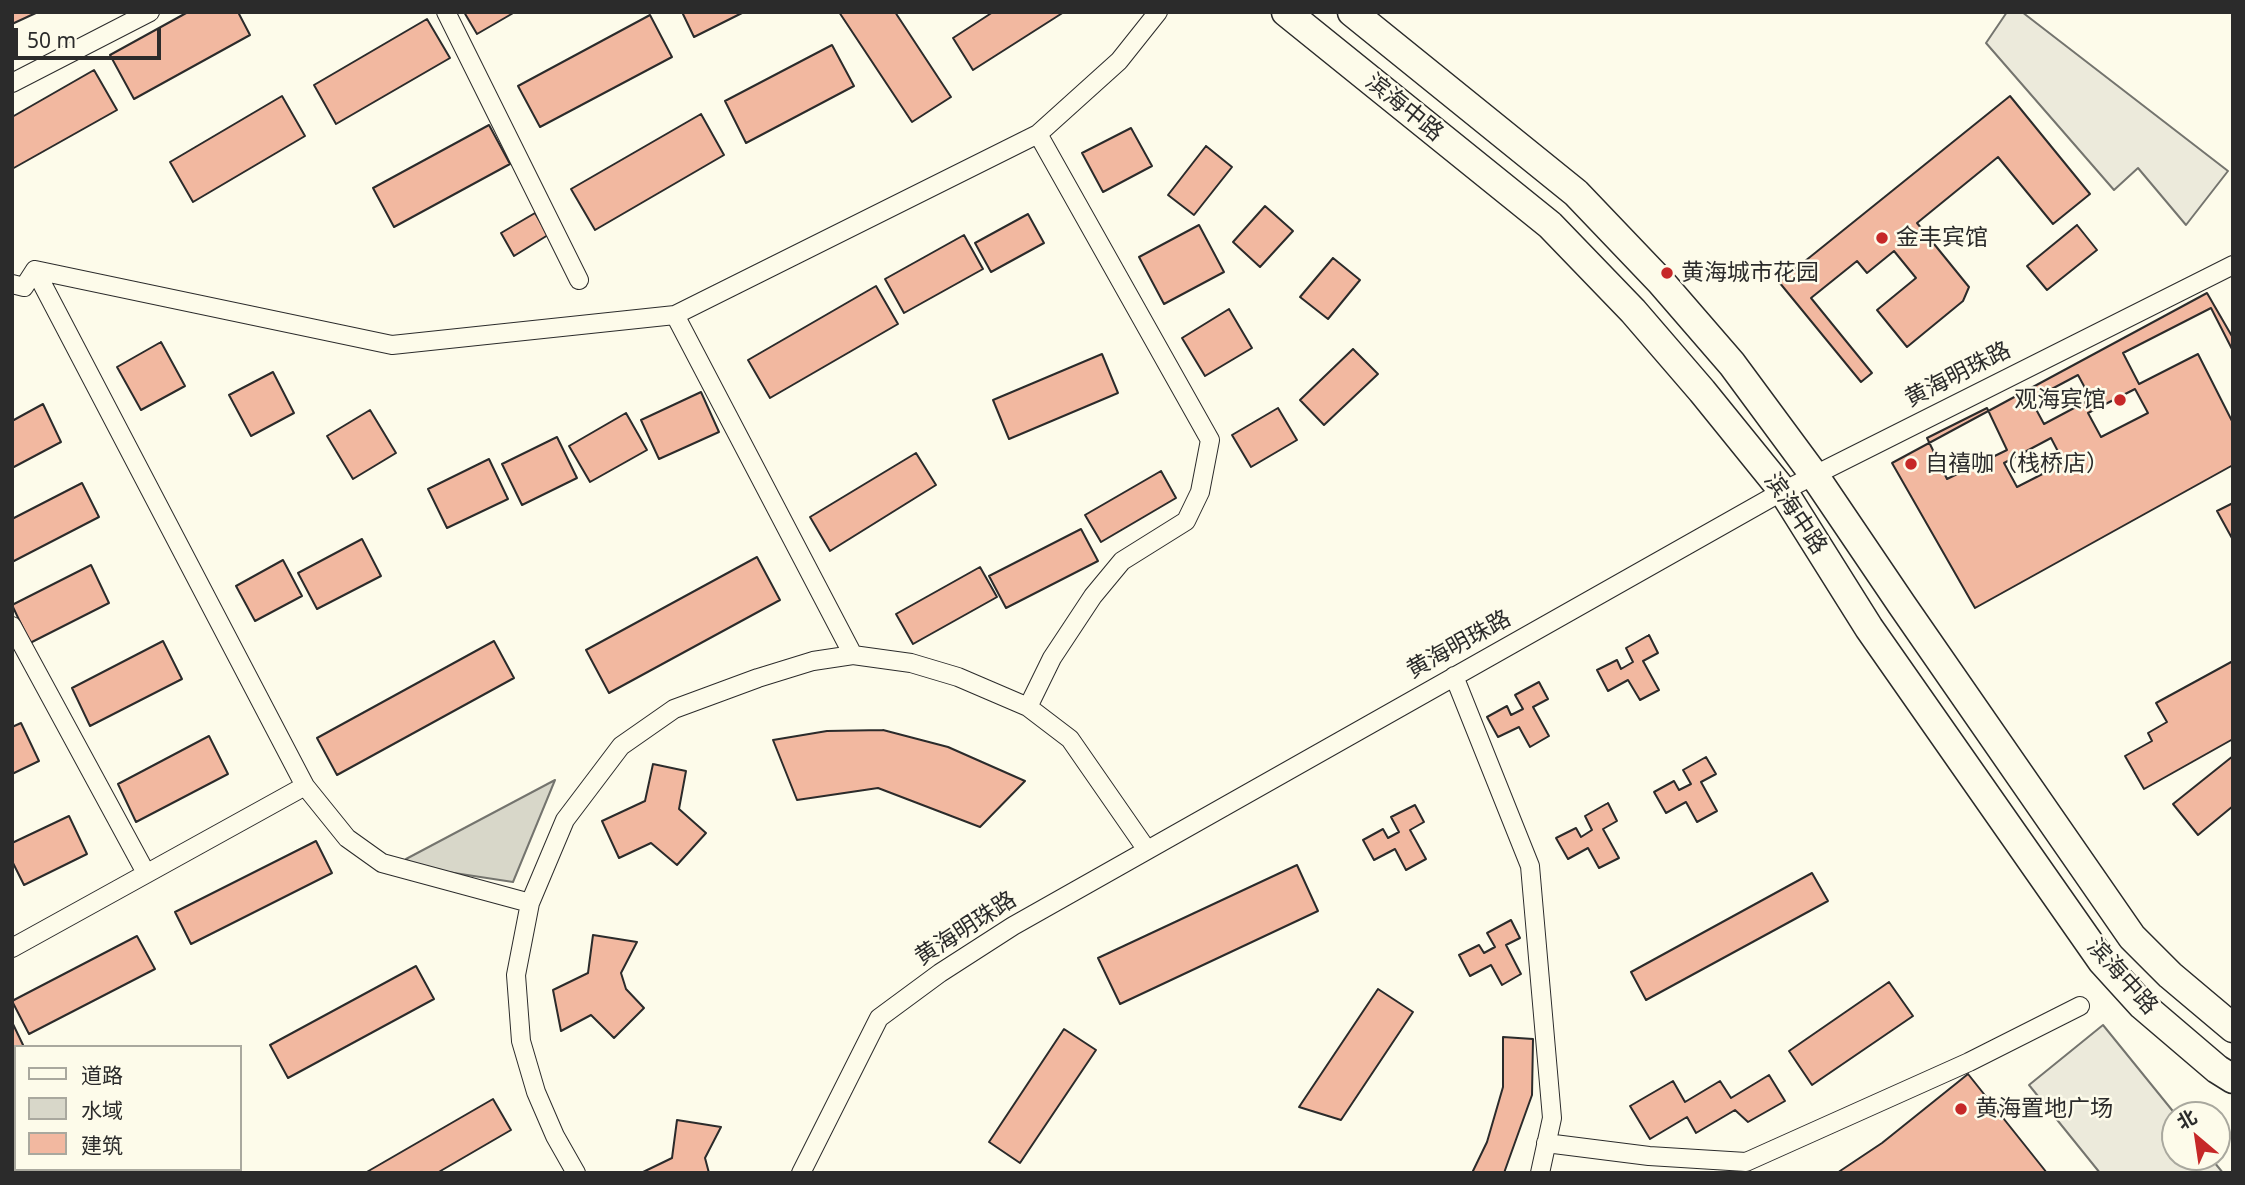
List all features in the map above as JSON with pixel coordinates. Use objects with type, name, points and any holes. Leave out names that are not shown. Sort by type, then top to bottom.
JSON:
[{"type":"main road","name":"滨海中路","points":[[1286,12],[1550,225],[1633,311],[1783,491],[1869,628],[2102,961],[2143,1005],[2217,1069],[2233,1079]]},
{"type":"main road","name":"滨海中路","points":[[1352,12],[1576,193],[1661,282],[1732,364],[1814,475],[2133,937],[2170,975],[2233,1028]]},
{"type":"street","points":[[12,83],[150,12]]},
{"type":"street","points":[[446,12],[579,280]]},
{"type":"street","points":[[35,270],[392,345],[675,315],[1038,134],[1119,61],[1158,12]]},
{"type":"street","points":[[1028,707],[1052,658],[1093,596],[1122,561],[1186,521],[1200,492],[1210,440],[1038,134]]},
{"type":"street","name":"黄海明珠路","points":[[801,1173],[879,1018],[940,973],[1013,926],[1783,491],[2233,265]]},
{"type":"street","points":[[12,284],[24,287],[35,270]]},
{"type":"street","points":[[35,270],[305,786],[347,838],[382,863],[530,903]]},
{"type":"street","points":[[675,315],[853,655]]},
{"type":"street","points":[[12,626],[146,873]]},
{"type":"street","points":[[576,1173],[555,1136],[536,1092],[521,1041],[516,975],[530,903],[565,820],[621,746],[674,709],[758,678],[813,662],[853,655],[911,663],[958,677],[1028,707],[1070,739],[1147,850]]},
{"type":"street","points":[[1454,676],[1530,866],[1552,1118],[1540,1173]]},
{"type":"street","points":[[12,948],[305,786]]},
{"type":"street","points":[[1546,1143],[1649,1156],[1746,1162],[1969,1062],[2080,1006]]},
{"type":"shaded area","points":[[2007,12],[2022,12],[2228,171],[2186,225],[2138,168],[2114,190],[1986,43]]},
{"type":"shaded area","points":[[2103,1025],[2165,1101],[2161,1101],[2161,1171],[2223,1173],[2100,1173],[2029,1085]]},
{"type":"water","points":[[555,780],[513,882],[415,867],[406,859]]},
{"type":"building","points":[[12,12],[38,12],[12,24]]},
{"type":"building","points":[[188,12],[238,12],[250,35],[134,99],[110,55]]},
{"type":"building","points":[[464,12],[515,12],[477,34]]},
{"type":"building","points":[[682,12],[744,12],[694,37]]},
{"type":"building","points":[[839,12],[895,12],[951,97],[912,122]]},
{"type":"building","points":[[993,12],[1064,12],[973,70],[953,38]]},
{"type":"building","points":[[650,15],[672,57],[540,127],[518,86]]},
{"type":"building","points":[[427,19],[450,58],[336,124],[314,85]]},
{"type":"building","points":[[832,45],[854,86],[746,143],[725,101]]},
{"type":"building","points":[[94,70],[117,110],[12,169],[12,117]]},
{"type":"building","points":[[282,96],[305,136],[193,202],[170,162]]},
{"type":"building","name":"金丰宾馆","points":[[2010,96],[2090,194],[2053,224],[1998,157],[1917,223],[1969,287],[1963,301],[1907,347],[1877,310],[1916,278],[1894,251],[1867,273],[1857,261],[1811,298],[1872,373],[1861,382],[1779,282]]},
{"type":"building","points":[[701,114],[724,155],[595,230],[571,189]]},
{"type":"building","points":[[489,125],[510,164],[394,227],[373,188]]},
{"type":"building","points":[[1131,128],[1152,166],[1103,192],[1082,153]]},
{"type":"building","points":[[1206,146],[1232,167],[1194,215],[1168,195]]},
{"type":"building","points":[[1265,206],[1293,231],[1260,267],[1233,242]]},
{"type":"building","points":[[535,213],[548,235],[514,256],[501,233]]},
{"type":"building","points":[[1028,214],[1044,243],[991,272],[975,243]]},
{"type":"building","points":[[1199,225],[1224,272],[1164,304],[1139,257]]},
{"type":"building","points":[[2077,225],[2097,250],[2047,290],[2027,266]]},
{"type":"building","points":[[964,235],[983,269],[904,313],[885,279]]},
{"type":"building","points":[[1333,258],[1360,280],[1328,319],[1300,297]]},
{"type":"building","points":[[876,286],[898,324],[770,398],[748,360]]},
{"type":"building","name":"观海宾馆","points":[[2207,293],[2233,338],[2233,465],[1975,608],[1892,463]]},
{"type":"building","points":[[2211,308],[2233,351],[2233,423],[2198,354],[2139,384],[2123,353]]},
{"type":"building","points":[[1229,309],[1252,348],[1205,376],[1182,338]]},
{"type":"building","points":[[161,342],[185,386],[141,410],[117,367]]},
{"type":"building","points":[[1353,349],[1378,374],[1324,425],[1300,400]]},
{"type":"building","points":[[1102,354],[1118,393],[1009,439],[993,400]]},
{"type":"building","points":[[273,372],[294,413],[251,436],[229,395]]},
{"type":"building","points":[[2078,375],[2091,399],[2044,424],[2031,400]]},
{"type":"building","points":[[2135,389],[2148,413],[2101,437],[2088,413]]},
{"type":"building","points":[[701,392],[719,432],[659,459],[641,420]]},
{"type":"building","points":[[43,404],[61,442],[12,468],[12,421]]},
{"type":"building","points":[[1278,408],[1297,440],[1251,467],[1232,435]]},
{"type":"building","points":[[1987,408],[2007,450],[1947,479],[1927,438]]},
{"type":"building","points":[[370,410],[396,453],[353,479],[327,436]]},
{"type":"building","points":[[626,413],[647,450],[590,482],[569,446]]},
{"type":"building","points":[[557,437],[577,478],[522,505],[502,464]]},
{"type":"building","points":[[2051,438],[2064,463],[2017,487],[2004,463]]},
{"type":"building","points":[[916,453],[936,485],[830,551],[810,517]]},
{"type":"building","points":[[489,459],[508,499],[447,528],[428,489]]},
{"type":"building","points":[[1161,471],[1176,498],[1101,542],[1085,515]]},
{"type":"building","points":[[82,483],[99,517],[12,562],[12,519]]},
{"type":"building","points":[[2233,503],[2233,540],[2217,511]]},
{"type":"building","points":[[1081,529],[1098,561],[1006,608],[989,576]]},
{"type":"building","points":[[362,539],[381,576],[317,609],[298,573]]},
{"type":"building","points":[[757,557],[780,600],[609,693],[586,650]]},
{"type":"building","points":[[283,560],[302,596],[255,621],[236,586]]},
{"type":"building","points":[[91,565],[109,603],[30,643],[12,605]]},
{"type":"building","points":[[980,567],[997,597],[913,644],[896,614]]},
{"type":"building","points":[[1649,635],[1658,653],[1643,661],[1659,690],[1640,700],[1628,680],[1608,691],[1597,670],[1617,660],[1621,669],[1633,662],[1626,648]]},
{"type":"building","points":[[163,641],[182,679],[90,726],[72,688]]},
{"type":"building","points":[[494,641],[514,678],[337,775],[317,738]]},
{"type":"building","points":[[2233,661],[2233,739],[2144,789],[2125,756],[2152,741],[2148,733],[2167,722],[2156,703]]},
{"type":"building","points":[[1539,682],[1548,699],[1533,707],[1549,736],[1530,747],[1519,727],[1498,737],[1487,717],[1507,706],[1511,715],[1523,709],[1515,695]]},
{"type":"building","points":[[21,723],[39,761],[12,774],[12,727]]},
{"type":"building","points":[[883,730],[948,747],[1025,781],[980,827],[878,788],[797,800],[773,740],[827,731]]},
{"type":"building","points":[[209,736],[228,774],[136,822],[118,784]]},
{"type":"building","points":[[2233,756],[2233,806],[2198,835],[2173,804]]},
{"type":"building","points":[[1706,757],[1716,774],[1701,782],[1717,811],[1697,822],[1686,802],[1666,813],[1654,792],[1674,781],[1679,790],[1691,784],[1683,770]]},
{"type":"building","points":[[653,764],[686,771],[679,809],[706,833],[677,865],[651,843],[619,858],[602,821],[645,801]]},
{"type":"building","points":[[1608,803],[1617,821],[1603,829],[1619,858],[1599,868],[1588,848],[1568,859],[1556,838],[1576,828],[1581,837],[1592,830],[1585,816]]},
{"type":"building","points":[[1415,805],[1424,822],[1410,830],[1426,859],[1406,870],[1395,849],[1374,860],[1363,840],[1383,829],[1388,838],[1399,832],[1391,817]]},
{"type":"building","points":[[69,816],[87,854],[24,885],[12,861],[12,843]]},
{"type":"building","points":[[316,841],[332,873],[191,944],[175,912]]},
{"type":"building","points":[[1297,865],[1318,911],[1120,1004],[1098,958]]},
{"type":"building","points":[[1812,873],[1828,901],[1646,1000],[1631,972]]},
{"type":"building","points":[[1511,920],[1520,938],[1506,945],[1521,974],[1502,985],[1491,965],[1470,976],[1459,955],[1479,945],[1484,953],[1495,947],[1487,933]]},
{"type":"building","points":[[593,935],[637,942],[621,973],[626,989],[644,1008],[614,1038],[591,1015],[561,1031],[553,990],[588,973]]},
{"type":"building","points":[[137,936],[155,969],[29,1034],[12,1001]]},
{"type":"building","points":[[416,966],[434,999],[288,1078],[270,1045]]},
{"type":"building","points":[[1889,982],[1913,1016],[1812,1085],[1789,1051]]},
{"type":"building","points":[[1378,989],[1413,1012],[1341,1120],[1299,1107]]},
{"type":"building","points":[[12,1022],[23,1045],[14,1045],[14,1171],[87,1173],[12,1173]]},
{"type":"building","points":[[1064,1029],[1096,1050],[1020,1163],[989,1142]]},
{"type":"building","points":[[1503,1037],[1533,1039],[1532,1095],[1504,1173],[1472,1173],[1487,1142],[1503,1087]]},
{"type":"building","name":"黄海置地广场","points":[[1968,1074],[2047,1173],[1837,1173],[1882,1143]]},
{"type":"building","points":[[1769,1075],[1785,1101],[1748,1122],[1735,1110],[1696,1133],[1687,1117],[1650,1139],[1630,1106],[1673,1081],[1685,1102],[1720,1081],[1731,1098]]},
{"type":"building","points":[[493,1099],[511,1130],[437,1173],[365,1173]]},
{"type":"building","points":[[677,1120],[721,1127],[705,1158],[709,1173],[641,1173],[672,1158]]},
{"type":"place","name":"金丰宾馆","points":[[1882,238]]},
{"type":"place","name":"黄海城市花园","points":[[1667,273]]},
{"type":"place","name":"观海宾馆","points":[[2120,400]]},
{"type":"place","name":"自禧咖（栈桥店）","points":[[1911,464]]},
{"type":"place","name":"黄海置地广场","points":[[1961,1109]]}]
